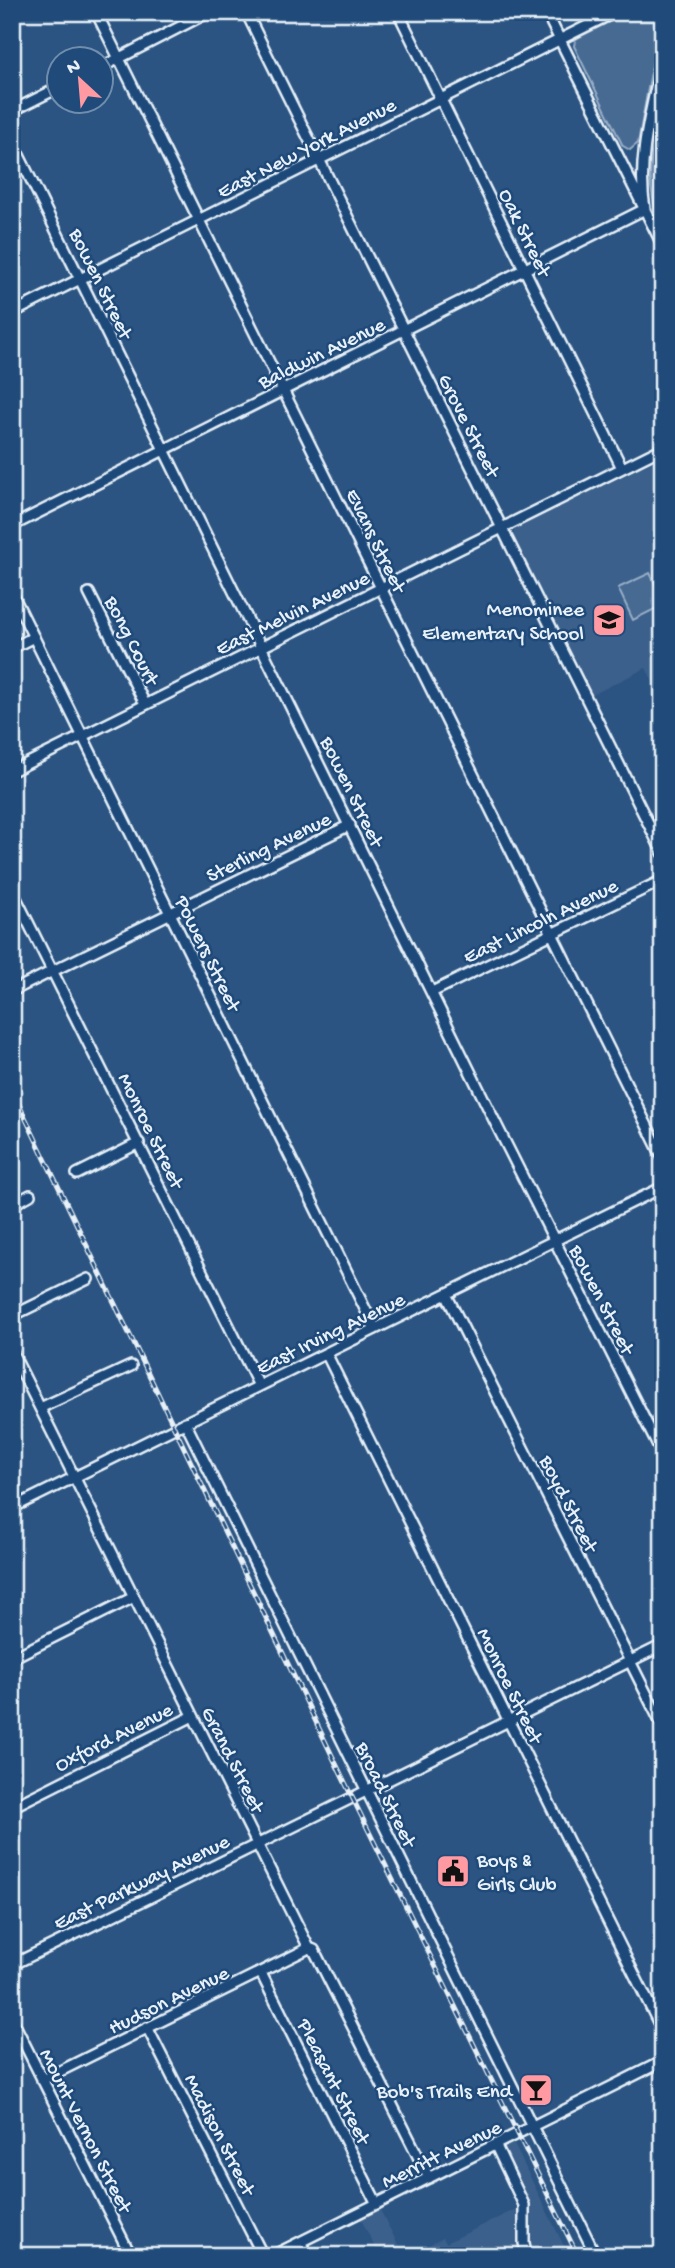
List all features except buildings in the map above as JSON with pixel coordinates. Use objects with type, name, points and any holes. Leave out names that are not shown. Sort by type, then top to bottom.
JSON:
[{"type":"street","name":"Evans Street","points":[[96,12],[663,1158]]},
{"type":"street","points":[[116,59],[209,12]]},
{"type":"street","name":"Grove Street","points":[[246,12],[663,853]]},
{"type":"street","name":"Oak Street","points":[[398,12],[622,468]]},
{"type":"street","points":[[546,12],[663,246]]},
{"type":"street","name":"East New York Avenue","points":[[12,313],[615,12]]},
{"type":"street","points":[[645,209],[642,163],[663,55]]},
{"type":"street","points":[[12,111],[46,94]]},
{"type":"street","name":"Bowen Street","points":[[12,141],[554,1241],[663,1456]]},
{"type":"street","name":"Baldwin Avenue","points":[[12,526],[645,209]]},
{"type":"street","name":"East Melvin Avenue","points":[[12,771],[663,448]]},
{"type":"street","name":"Powers Street","points":[[12,593],[375,1329]]},
{"type":"street","name":"Bong Court","points":[[89,593],[145,704]]},
{"type":"street","points":[[12,648],[34,637]]},
{"type":"street","name":"Sterling Avenue","points":[[12,991],[350,825]]},
{"type":"street","name":"East Lincoln Avenue","points":[[432,992],[663,880]]},
{"type":"street","name":"Monroe Street","points":[[12,890],[259,1386]]},
{"type":"street","points":[[78,1174],[139,1143]]},
{"type":"street","name":"East Irving Avenue","points":[[12,1508],[663,1186]]},
{"type":"street","points":[[12,1205],[30,1195]]},
{"type":"street","points":[[12,1316],[88,1279]]},
{"type":"street","name":"Boyd Street","points":[[446,1294],[663,1727]]},
{"type":"street","name":"Monroe Street","points":[[326,1353],[663,2032]]},
{"type":"street","name":"Grand Street","points":[[13,1355],[309,1948],[314,1950],[429,2178]]},
{"type":"street","points":[[40,1408],[131,1366]]},
{"type":"street","name":"Broad Street","points":[[185,1422],[596,2256]]},
{"type":"street","points":[[12,1658],[134,1597]]},
{"type":"street","name":"East Parkway Avenue","points":[[12,1965],[663,1645]]},
{"type":"street","name":"Oxford Avenue","points":[[12,1807],[193,1716]]},
{"type":"street","name":"Hudson Avenue","points":[[42,2081],[309,1948]]},
{"type":"street","name":"Pleasant Street","points":[[261,1973],[377,2204]]},
{"type":"street","name":"Mount Vernon Street","points":[[12,2019],[131,2256]]},
{"type":"street","name":"Madison Street","points":[[148,2029],[263,2256]]},
{"type":"street","name":"Merritt Avenue","points":[[272,2256],[663,2061]]},
{"type":"street","points":[[496,2146],[522,2197],[527,2256]]},
{"type":"street","points":[[300,2242],[308,2256]]},
{"type":"shaded area","points":[[629,12],[662,12],[638,143],[630,150],[623,146],[574,46],[579,37]]},
{"type":"shaded area","points":[[663,96],[663,227],[652,194],[651,162]]},
{"type":"shaded area","name":"Menominee Elementary School","points":[[663,457],[663,701],[646,668],[592,695],[514,537],[514,531],[632,472],[638,466],[642,467]]},
{"type":"shaded area","points":[[650,573],[663,605],[633,620],[618,588]]},
{"type":"shaded area","points":[[511,2138],[569,2256],[406,2256],[443,2238],[446,2243],[524,2205],[496,2146]]},
{"type":"shaded area","points":[[377,2204],[404,2256],[379,2256],[358,2213]]},
{"type":"railway","points":[[12,1090],[353,1799],[578,2256]]},
{"type":"place","name":"Menominee Elementary School","points":[[609,620]]},
{"type":"place","name":"Boys & Girls Club","points":[[453,1871]]},
{"type":"place","name":"Bob's Trails End","points":[[536,2090]]}]
